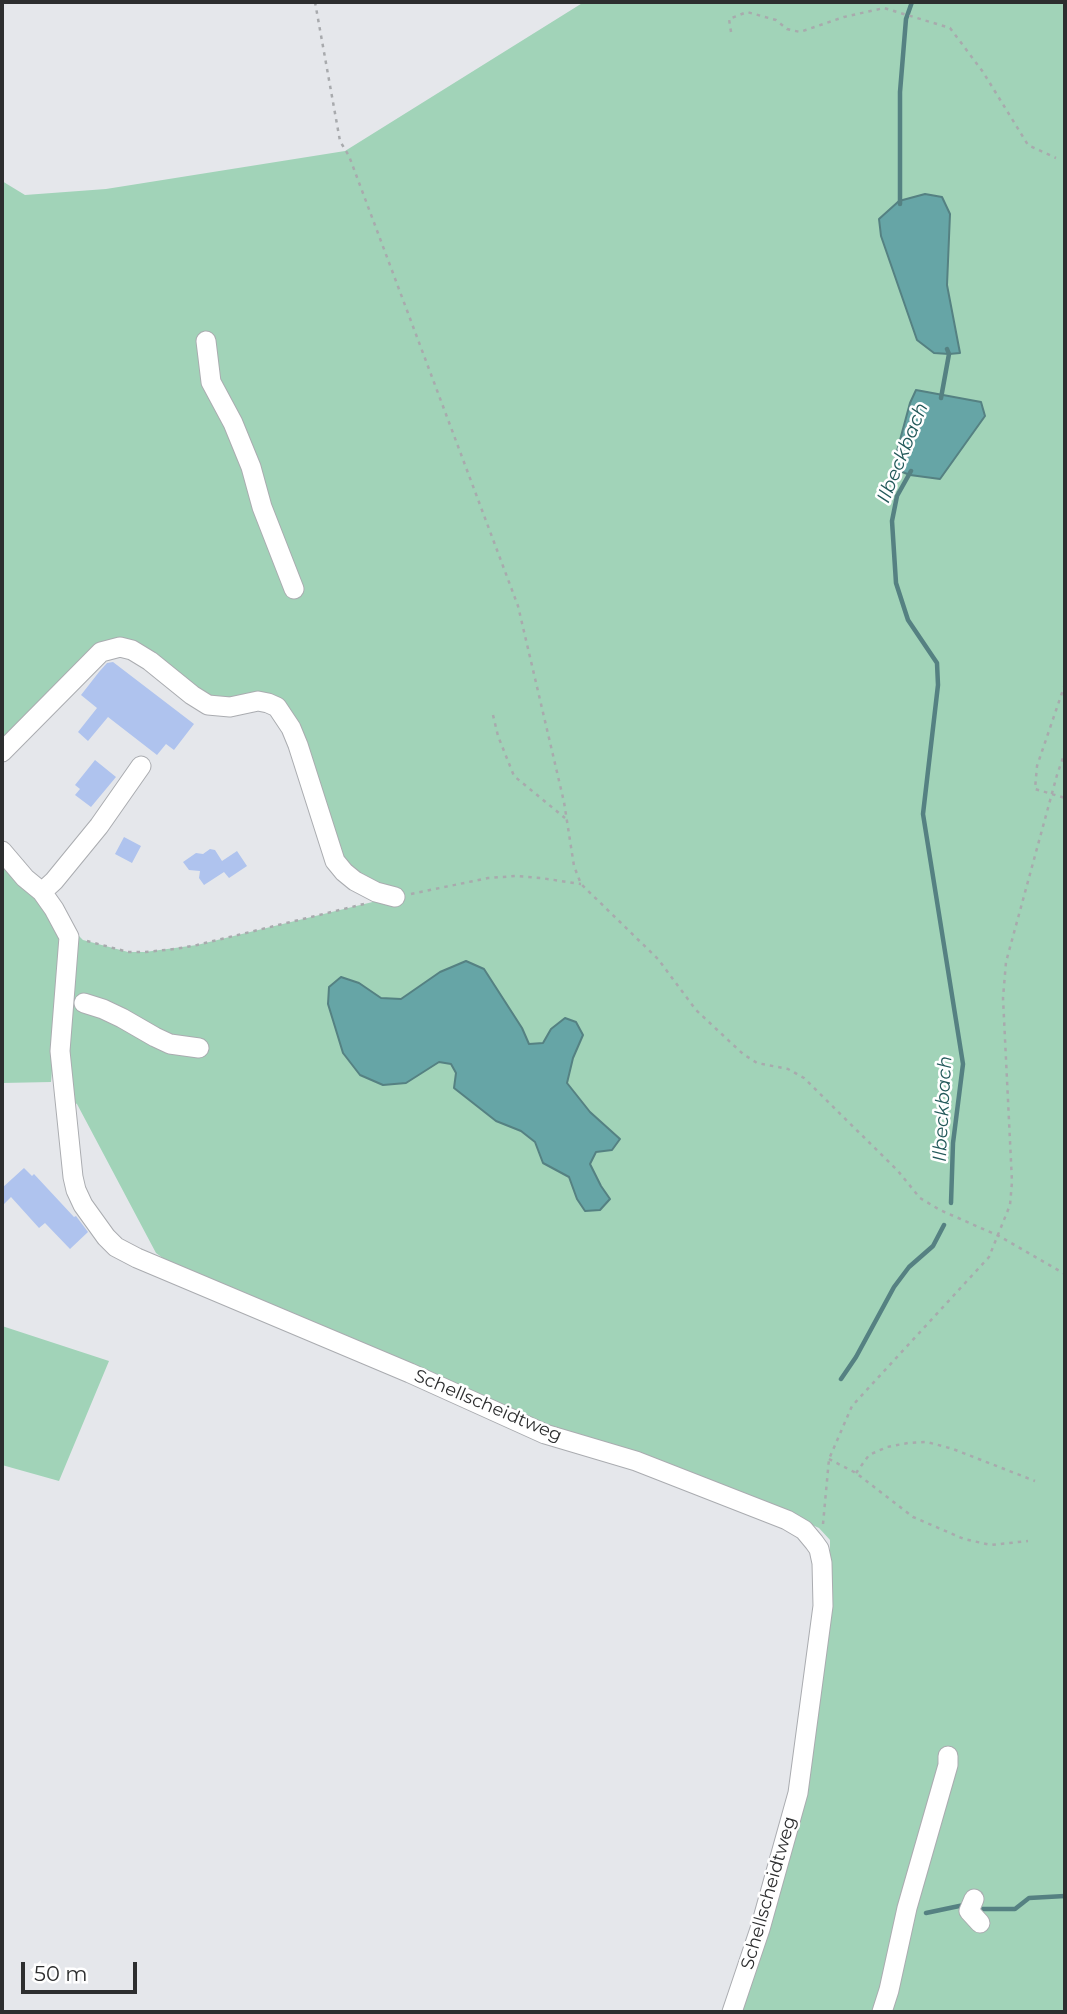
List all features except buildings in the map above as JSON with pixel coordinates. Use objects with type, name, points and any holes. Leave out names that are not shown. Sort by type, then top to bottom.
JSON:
[{"type":"street","points":[[206,341],[211,382],[233,423],[251,467],[262,506],[293,589]]},
{"type":"street","points":[[2,752],[101,652],[120,647],[132,650],[208,705],[230,707],[258,701],[277,707],[299,745],[335,861],[355,881],[376,892],[395,897]]},
{"type":"street","points":[[42,892],[99,826],[141,766]]},
{"type":"street","points":[[2,851],[42,892],[69,937]]},
{"type":"street","name":"Schellscheidtweg","points":[[69,937],[60,1051],[73,1177],[83,1205],[116,1247],[545,1434],[636,1461],[787,1520],[804,1530],[819,1549],[822,1563],[822,1606],[798,1793],[760,1929],[732,2012]]},
{"type":"street","points":[[83,1003],[103,1009],[170,1044],[198,1048]]},
{"type":"street","points":[[882,2012],[906,1908],[948,1765],[948,1756]]},
{"type":"street","points":[[974,1899],[969,1911],[980,1923]]},
{"type":"path","points":[[315,2],[340,141],[349,156],[525,629],[567,820],[574,866],[581,884],[657,959],[696,1010],[743,1054],[757,1063],[794,1071],[804,1078],[898,1171],[920,1198],[940,1210],[999,1236],[1065,1274]]},
{"type":"path","points":[[731,32],[729,19],[747,12],[776,20],[787,29],[800,32],[844,17],[884,8],[950,28],[983,72],[1028,145],[1056,158]]},
{"type":"path","points":[[1065,684],[1037,766],[1035,789],[1065,798]]},
{"type":"path","points":[[493,715],[498,736],[514,776],[567,820]]},
{"type":"path","points":[[814,1542],[822,1535],[828,1459],[852,1406],[989,1257],[999,1236],[1012,1194],[1003,998],[1006,962],[1065,752]]},
{"type":"path","points":[[69,937],[128,952],[175,949],[488,878],[516,876],[581,884]]},
{"type":"path","points":[[856,1473],[869,1455],[887,1447],[927,1442],[1035,1481]]},
{"type":"path","points":[[828,1459],[856,1473],[913,1517],[964,1539],[991,1545],[1028,1541]]},
{"type":"green space","points":[[584,2],[1065,2],[1065,2012],[736,2012],[782,1882],[830,1584],[830,1540],[819,1528],[772,1507],[636,1452],[546,1424],[175,1267],[156,1253],[77,1104],[68,1099],[71,928],[83,940],[128,952],[145,952],[197,945],[393,897],[344,872],[277,707],[230,707],[120,647],[2,741],[2,181],[25,195],[106,189],[345,151]]},
{"type":"green space","points":[[2,859],[57,922],[61,964],[51,1082],[2,1083]]},
{"type":"green space","points":[[2,1326],[109,1361],[59,1481],[2,1465]]},
{"type":"water","points":[[925,194],[942,197],[950,214],[947,285],[960,353],[934,353],[917,340],[881,236],[879,219],[899,201]]},
{"type":"water","points":[[916,390],[981,402],[985,416],[940,479],[910,475],[897,470],[897,451]]},
{"type":"water","points":[[466,961],[484,969],[522,1028],[529,1044],[543,1043],[551,1029],[565,1018],[576,1022],[583,1035],[573,1058],[567,1083],[590,1112],[620,1139],[612,1150],[596,1152],[590,1164],[610,1199],[600,1210],[585,1211],[577,1199],[569,1177],[543,1163],[535,1142],[521,1131],[496,1121],[454,1088],[456,1073],[451,1064],[439,1062],[406,1083],[383,1085],[360,1075],[343,1053],[328,1004],[329,987],[341,977],[359,983],[381,998],[401,999],[440,972]]},
{"type":"waterway","name":"Ilbeckbach","points":[[900,204],[900,92],[906,19],[912,2]]},
{"type":"waterway","name":"Ilbeckbach","points":[[941,398],[949,354],[947,349]]},
{"type":"waterway","name":"Ilbeckbach","points":[[911,471],[897,496],[892,521],[896,583],[908,620],[937,663],[938,685],[923,814],[963,1064],[953,1143],[951,1203]]},
{"type":"waterway","name":"Ilbeckbach","points":[[841,1379],[894,1287],[909,1267],[933,1246],[944,1225]]},
{"type":"waterway","points":[[978,1909],[1015,1909],[1029,1898],[1065,1896]]},
{"type":"waterway","points":[[926,1913],[964,1905]]}]
